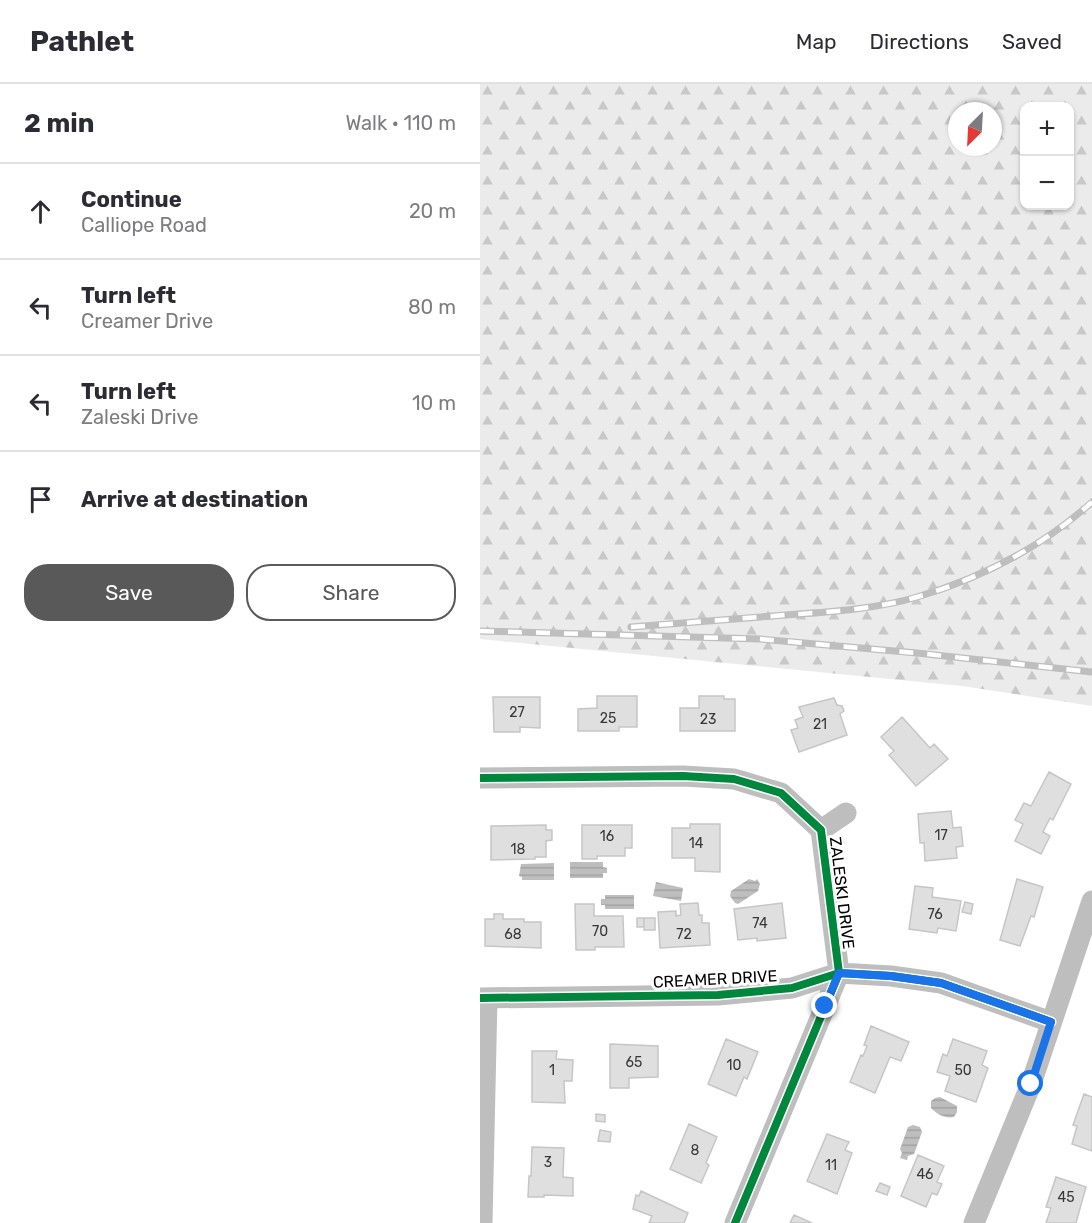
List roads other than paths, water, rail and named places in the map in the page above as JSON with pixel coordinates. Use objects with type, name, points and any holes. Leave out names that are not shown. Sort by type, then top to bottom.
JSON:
[{"type":"street","name":"ZALESKI DRIVE","points":[[480,778],[683,776],[734,779],[781,793],[821,830],[839,973],[735,1223]]},
{"type":"street","name":"ZALESKI DRIVE","points":[[821,830],[846,813]]},
{"type":"street","points":[[974,1223],[1031,1084],[1092,901]]},
{"type":"street","name":"CREAMER DRIVE","points":[[483,998],[718,995],[792,988],[839,973],[891,976],[941,983],[1051,1022]]},
{"type":"street","points":[[483,998],[483,1223]]},
{"type":"railway","points":[[631,627],[835,611],[917,597],[964,580],[1010,559],[1053,533],[1092,502]]},
{"type":"railway","points":[[480,631],[760,639],[1092,672]]}]
